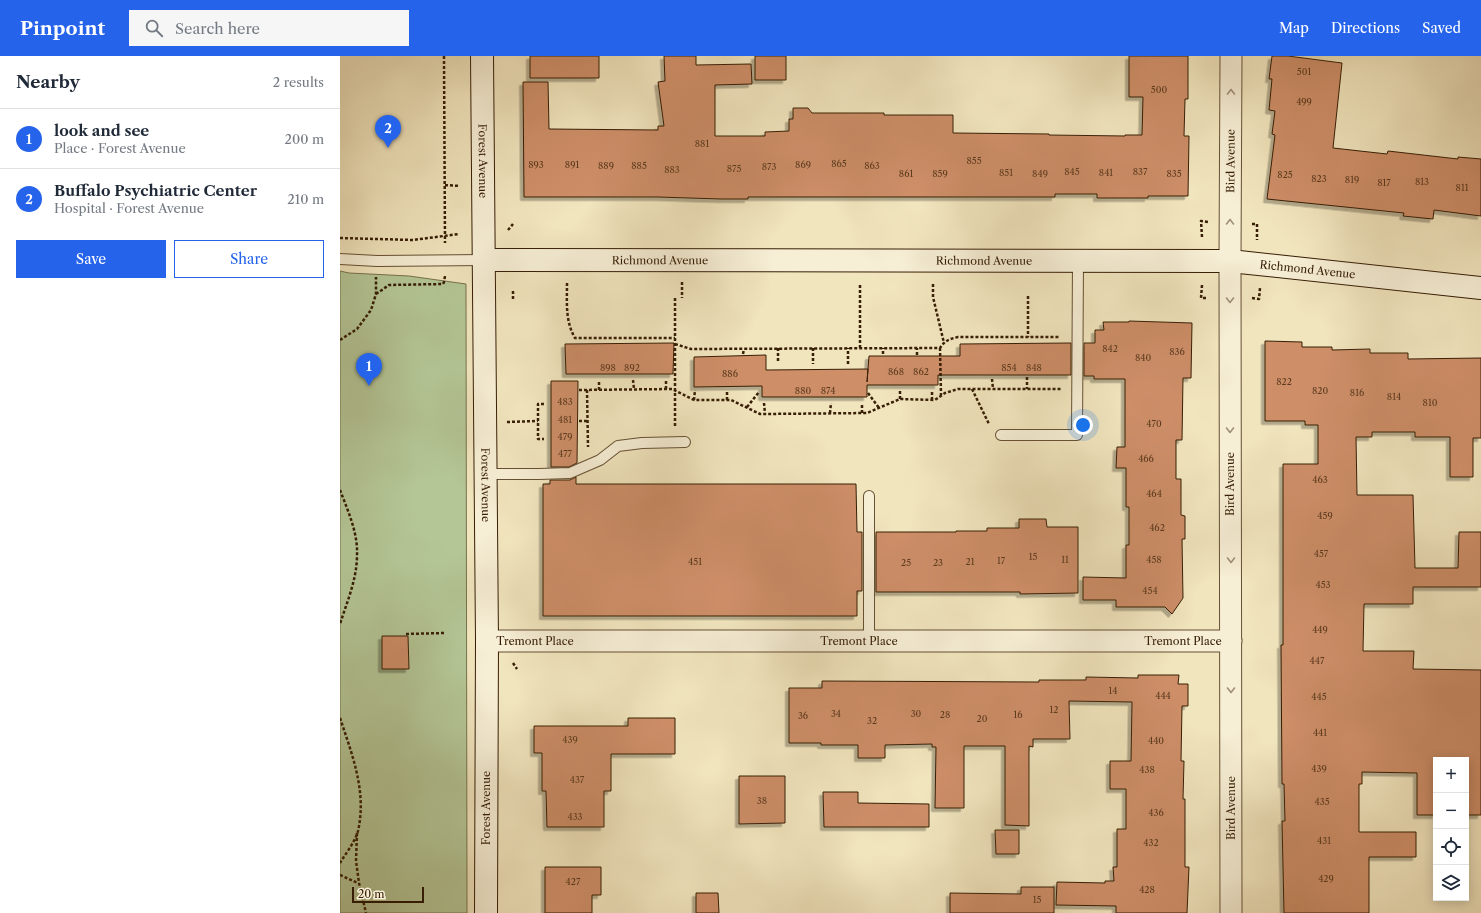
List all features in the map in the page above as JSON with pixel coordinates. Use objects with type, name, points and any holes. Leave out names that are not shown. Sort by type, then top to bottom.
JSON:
[{"type":"street","name":"Forest Avenue","points":[[482,56],[485,260],[487,641],[486,913]]},
{"type":"street","name":"Bird Avenue","points":[[1231,56],[1231,913]]},
{"type":"street","name":"Richmond Avenue","points":[[485,260],[1230,261],[1481,288]]},
{"type":"street","name":"Tremont Place","points":[[487,641],[1231,641]]},
{"type":"lane","points":[[340,259],[377,261],[485,260]]},
{"type":"lane","points":[[1001,435],[1077,436],[1078,260]]},
{"type":"lane","points":[[485,474],[570,473],[600,460],[618,446],[642,443],[684,442]]},
{"type":"lane","points":[[868,641],[869,496]]},
{"type":"path","points":[[444,56],[445,237]]},
{"type":"path","points":[[444,186],[465,186]]},
{"type":"path","points":[[1201,221],[1202,237]]},
{"type":"path","points":[[508,230],[513,224]]},
{"type":"path","points":[[1257,224],[1257,240]]},
{"type":"path","points":[[340,238],[413,240],[445,237],[458,234]]},
{"type":"path","points":[[340,340],[357,329],[370,310],[376,294],[376,277]]},
{"type":"path","points":[[860,280],[860,348]]},
{"type":"path","points":[[682,281],[682,298]]},
{"type":"path","points":[[376,294],[389,285],[443,284],[444,282]]},
{"type":"path","points":[[567,285],[567,322],[575,338],[675,338]]},
{"type":"path","points":[[933,285],[933,297],[944,343]]},
{"type":"path","points":[[1201,298],[1202,285]]},
{"type":"path","points":[[1259,298],[1260,287]]},
{"type":"path","points":[[513,290],[513,299]]},
{"type":"path","points":[[1028,296],[1028,337]]},
{"type":"path","points":[[675,298],[675,429]]},
{"type":"path","points":[[941,395],[940,348],[948,340],[958,337],[1060,337]]},
{"type":"path","points":[[975,337],[975,343]]},
{"type":"path","points":[[1010,337],[1010,342]]},
{"type":"path","points":[[1044,337],[1044,342]]},
{"type":"path","points":[[675,344],[685,348],[940,348]]},
{"type":"path","points":[[710,348],[710,354]]},
{"type":"path","points":[[744,348],[744,354]]},
{"type":"path","points":[[778,348],[778,362]]},
{"type":"path","points":[[813,348],[813,364]]},
{"type":"path","points":[[848,348],[848,364]]},
{"type":"path","points":[[883,348],[883,354]]},
{"type":"path","points":[[917,348],[917,354]]},
{"type":"path","points":[[1027,377],[1028,389]]},
{"type":"path","points":[[992,378],[993,389]]},
{"type":"path","points":[[599,380],[599,390]]},
{"type":"path","points":[[633,380],[634,389]]},
{"type":"path","points":[[666,380],[666,389]]},
{"type":"path","points":[[972,388],[988,423]]},
{"type":"path","points":[[579,390],[666,389],[675,390],[694,400],[731,400],[760,414],[830,414],[867,413],[900,399],[935,400],[941,395],[958,389],[1064,388]]},
{"type":"path","points":[[587,390],[588,454]]},
{"type":"path","points":[[694,400],[695,390]]},
{"type":"path","points":[[932,390],[932,400]]},
{"type":"path","points":[[900,391],[900,399]]},
{"type":"path","points":[[727,392],[727,400]]},
{"type":"path","points":[[747,407],[759,392]]},
{"type":"path","points":[[868,394],[879,408]]},
{"type":"path","points":[[764,403],[764,414]]},
{"type":"path","points":[[544,404],[538,404],[538,439],[544,440]]},
{"type":"path","points":[[830,404],[830,414]]},
{"type":"path","points":[[862,404],[862,413]]},
{"type":"path","points":[[508,422],[538,421]]},
{"type":"path","points":[[578,422],[587,421]]},
{"type":"path","points":[[340,490],[353,524],[357,555],[353,582],[340,624]]},
{"type":"path","points":[[406,634],[444,633]]},
{"type":"path","points":[[340,718],[356,766],[362,799],[357,832],[356,861],[359,884],[366,913]]},
{"type":"path","points":[[340,863],[357,832]]},
{"type":"path","points":[[340,875],[359,884]]},
{"type":"green space","points":[[340,271],[349,273],[409,276],[466,284],[467,913],[340,913]]},
{"type":"building","points":[[530,56],[599,56],[599,78],[530,78]]},
{"type":"building","points":[[664,56],[696,56],[696,65],[751,64],[752,84],[715,85],[715,136],[765,136],[765,132],[789,131],[789,119],[793,119],[793,108],[808,108],[812,113],[953,115],[953,133],[1125,136],[1142,135],[1143,97],[1129,97],[1129,56],[1188,56],[1188,99],[1185,99],[1184,136],[1189,136],[1188,196],[1097,198],[1097,194],[1055,194],[1055,197],[748,197],[748,199],[524,197],[523,82],[548,82],[549,129],[658,130],[658,126],[664,126],[658,82],[665,81]]},
{"type":"building","points":[[755,56],[786,56],[786,80],[755,80]]},
{"type":"building","points":[[1272,56],[1288,56],[1342,63],[1333,148],[1387,154],[1388,151],[1458,159],[1458,157],[1481,159],[1481,216],[1434,210],[1433,219],[1403,216],[1404,213],[1267,199],[1275,135],[1272,134],[1275,111],[1269,110],[1272,79],[1269,79]]},
{"type":"building","points":[[1129,321],[1192,323],[1191,378],[1183,378],[1182,440],[1176,440],[1176,479],[1181,479],[1181,515],[1185,516],[1185,539],[1182,539],[1183,598],[1172,614],[1165,607],[1116,607],[1116,600],[1083,600],[1083,577],[1126,578],[1126,545],[1129,545],[1129,507],[1126,507],[1126,468],[1116,468],[1117,447],[1125,447],[1125,379],[1094,379],[1094,376],[1084,376],[1084,343],[1095,343],[1095,330],[1104,330],[1103,322]]},
{"type":"building","points":[[1265,341],[1302,342],[1302,347],[1332,347],[1332,350],[1370,349],[1370,353],[1408,353],[1408,359],[1481,358],[1481,438],[1473,438],[1473,477],[1450,477],[1450,437],[1415,437],[1415,432],[1372,432],[1372,437],[1356,437],[1357,495],[1413,495],[1415,568],[1458,568],[1459,532],[1481,532],[1481,587],[1413,587],[1413,604],[1364,604],[1363,651],[1414,651],[1413,669],[1481,670],[1481,815],[1469,815],[1469,757],[1433,757],[1433,815],[1417,815],[1417,773],[1362,772],[1362,784],[1359,784],[1359,832],[1416,832],[1416,857],[1369,857],[1369,913],[1284,913],[1282,821],[1285,821],[1284,784],[1282,784],[1281,645],[1283,645],[1283,464],[1318,464],[1318,425],[1305,425],[1305,421],[1265,421]]},
{"type":"building","points":[[674,343],[673,374],[566,374],[565,344]]},
{"type":"building","points":[[1071,343],[1071,375],[938,375],[938,385],[867,385],[867,397],[762,397],[762,386],[694,387],[694,357],[766,355],[766,370],[868,369],[869,356],[960,356],[960,344]]},
{"type":"building","points":[[551,381],[578,381],[577,463],[569,467],[551,467]]},
{"type":"building","points":[[576,477],[576,484],[856,484],[857,532],[862,532],[862,591],[857,591],[857,616],[543,616],[543,484],[550,484],[550,480],[570,480]]},
{"type":"building","points":[[1019,519],[1046,519],[1047,527],[1078,527],[1078,593],[1020,594],[1020,592],[876,592],[876,532],[987,531],[987,528],[1019,528]]},
{"type":"building","points":[[382,636],[408,636],[409,669],[382,669]]},
{"type":"building","points":[[1138,675],[1179,675],[1178,684],[1188,684],[1188,706],[1182,706],[1181,761],[1184,761],[1183,799],[1185,799],[1185,867],[1189,867],[1187,913],[1116,913],[1116,906],[1056,905],[1057,882],[1105,883],[1105,881],[1114,881],[1113,867],[1117,867],[1117,829],[1126,829],[1126,789],[1110,789],[1110,761],[1131,761],[1132,702],[1069,701],[1070,739],[1033,739],[1033,747],[1029,746],[1029,826],[1005,825],[1005,746],[964,746],[964,808],[935,808],[936,747],[932,747],[932,744],[885,745],[885,758],[858,758],[858,745],[789,743],[789,688],[822,688],[822,681],[1039,682],[1039,680],[1086,680],[1086,677],[1138,678]]},
{"type":"building","points":[[628,718],[675,718],[675,754],[611,754],[611,791],[604,791],[604,827],[547,827],[546,791],[542,791],[542,753],[534,753],[534,726],[628,726]]},
{"type":"building","points":[[739,776],[785,776],[785,823],[739,824]]},
{"type":"building","points":[[823,792],[858,792],[858,803],[929,804],[929,827],[824,827]]},
{"type":"building","points":[[995,830],[1019,830],[1019,854],[996,854]]},
{"type":"building","points":[[545,867],[601,867],[601,895],[592,895],[592,913],[545,913]]},
{"type":"building","points":[[1021,887],[1054,887],[1054,913],[950,913],[950,893],[1021,894]]},
{"type":"building","points":[[696,893],[718,893],[719,913],[696,913]]},
{"type":"place","name":"Buffalo Psychiatric Center","points":[[388,148]]},
{"type":"place","name":"look and see","points":[[369,386]]}]
